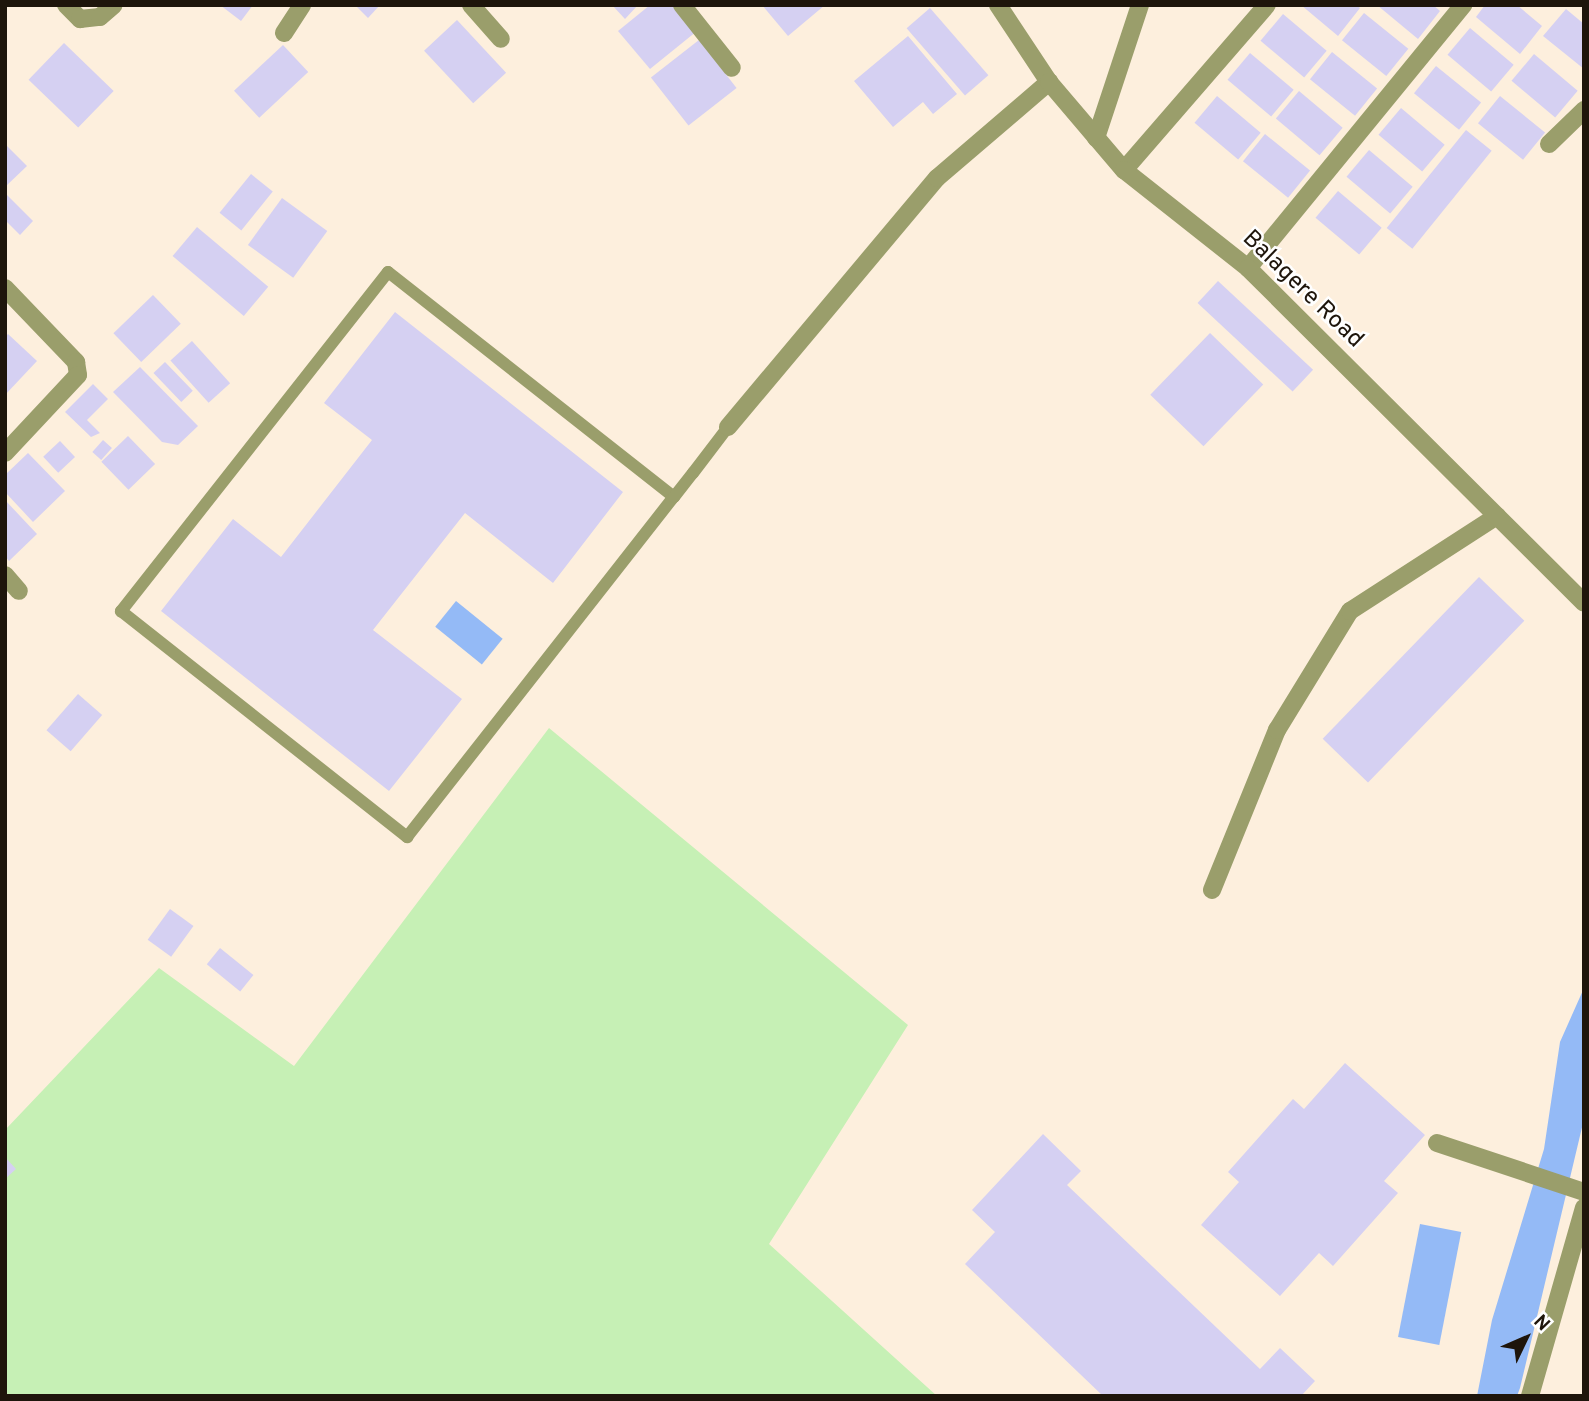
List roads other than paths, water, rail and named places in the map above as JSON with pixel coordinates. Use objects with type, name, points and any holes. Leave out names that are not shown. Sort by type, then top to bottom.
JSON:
[{"type":"street","points":[[66,5],[80,19],[100,17],[114,5]]},
{"type":"street","points":[[284,33],[302,5]]},
{"type":"street","points":[[471,5],[501,39]]},
{"type":"street","points":[[682,5],[732,68]]},
{"type":"street","name":"Balagere Road","points":[[998,5],[1049,82],[1125,170],[1248,268],[1584,603]]},
{"type":"street","points":[[1096,138],[1140,5]]},
{"type":"street","points":[[1125,170],[1267,5]]},
{"type":"street","points":[[1248,268],[1463,5]]},
{"type":"street","points":[[728,427],[937,178],[1049,82]]},
{"type":"street","points":[[1549,144],[1584,110]]},
{"type":"street","points":[[5,288],[76,362],[78,375],[5,453]]},
{"type":"street","points":[[1212,890],[1277,730],[1350,611],[1497,516]]},
{"type":"street","points":[[5,575],[19,591]]},
{"type":"street","points":[[1437,1143],[1578,1190]]},
{"type":"street","points":[[1530,1396],[1584,1208]]},
{"type":"lane","points":[[674,497],[388,272],[121,611],[407,837],[674,497],[728,427]]},
{"type":"water","points":[[456,601],[503,639],[482,664],[435,627]]},
{"type":"water","points":[[1584,988],[1584,1119],[1520,1388],[1517,1396],[1477,1396],[1492,1320],[1544,1149],[1560,1042]]},
{"type":"water","points":[[1420,1224],[1461,1232],[1439,1345],[1398,1337]]}]
